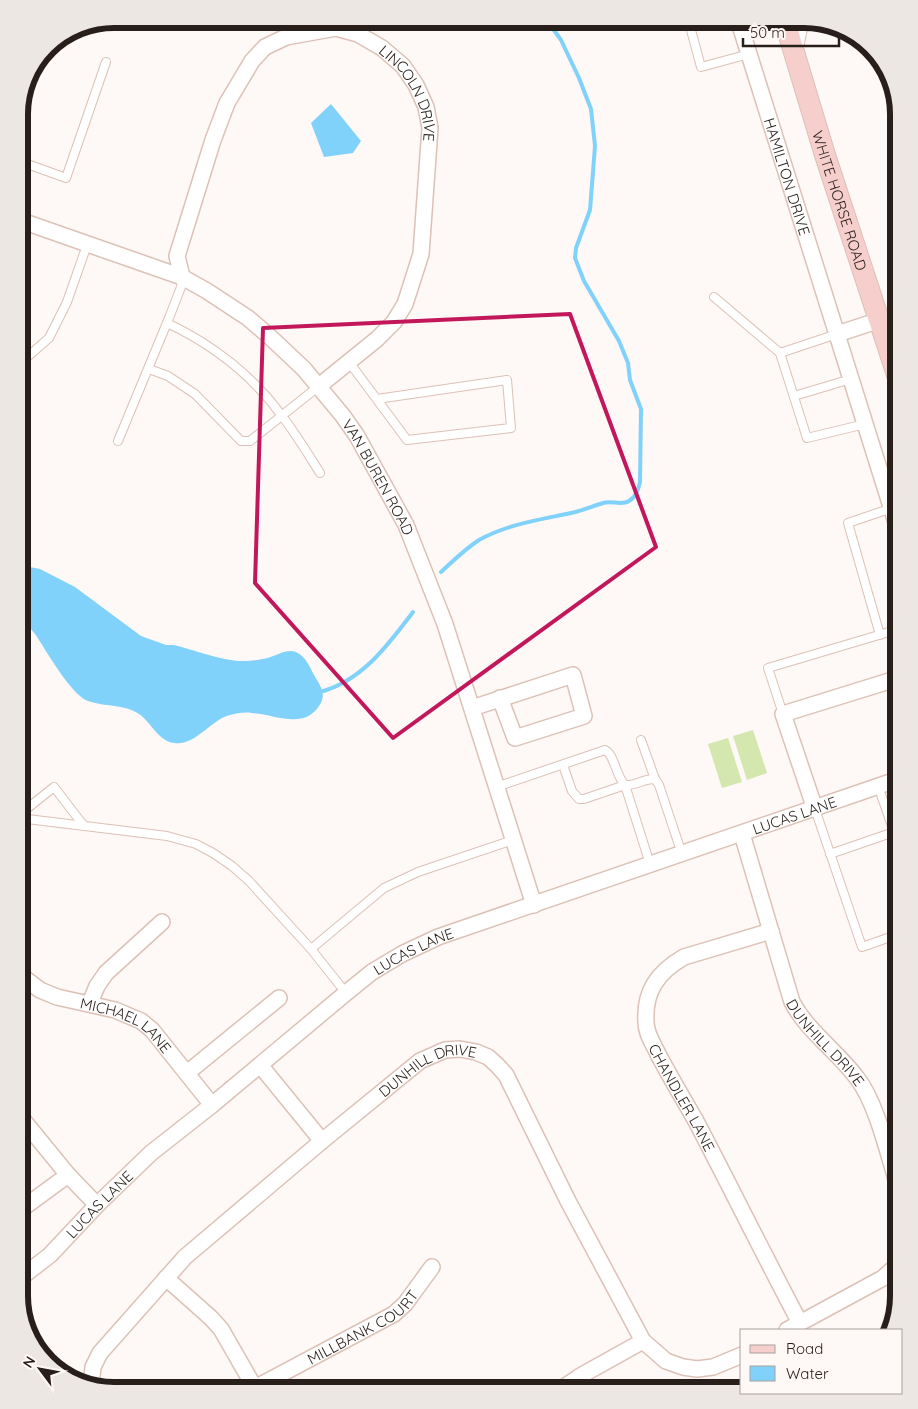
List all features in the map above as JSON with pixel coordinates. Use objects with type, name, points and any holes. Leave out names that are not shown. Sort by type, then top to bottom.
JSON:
[{"type":"main road","name":"WHITE HORSE ROAD","points":[[787,28],[825,155],[890,352]]},
{"type":"street","name":"LINCOLN DRIVE","points":[[182,277],[177,256],[213,140],[227,103],[252,61],[265,47],[286,37],[336,28],[358,34],[382,48],[403,66],[416,85],[426,106],[430,128],[421,254],[405,304],[394,322],[377,339],[319,386]]},
{"type":"street","name":"HAMILTON DRIVE","points":[[741,28],[890,502]]},
{"type":"street","name":"VAN BUREN ROAD","points":[[28,223],[182,277],[207,291],[248,318],[304,369],[357,436],[406,525],[445,624],[534,905]]},
{"type":"street","points":[[837,334],[880,320]]},
{"type":"street","points":[[472,708],[500,698],[573,674],[584,716],[515,738],[500,698]]},
{"type":"street","points":[[815,809],[783,714],[890,681]]},
{"type":"street","name":"LUCAS LANE","points":[[28,1273],[50,1255],[97,1205],[152,1153],[372,972],[411,950],[438,938],[890,783]]},
{"type":"street","name":"DUNHILL DRIVE","points":[[742,834],[792,1002],[797,1011],[856,1076],[864,1088],[890,1162]]},
{"type":"street","points":[[90,1004],[106,973],[162,922]]},
{"type":"street","name":"CHANDLER LANE","points":[[771,931],[684,957],[672,964],[662,972],[654,984],[646,1007],[646,1023],[648,1033],[669,1076],[696,1122],[793,1327]]},
{"type":"street","name":"MICHAEL LANE","points":[[28,981],[40,990],[57,997],[115,1010],[141,1021],[152,1030],[212,1105]]},
{"type":"street","points":[[187,1073],[279,998]]},
{"type":"street","name":"DUNHILL DRIVE","points":[[92,1379],[93,1367],[100,1352],[185,1257],[420,1061],[445,1050],[460,1049],[476,1052],[488,1057],[506,1075],[568,1201],[643,1341],[666,1361],[683,1367],[697,1369],[713,1367],[740,1356]]},
{"type":"street","points":[[260,1065],[322,1141]]},
{"type":"street","points":[[28,1126],[68,1175],[97,1205]]},
{"type":"street","points":[[28,1204],[68,1175]]},
{"type":"street","name":"MILLBANK COURT","points":[[270,1381],[394,1314],[405,1304],[432,1268]]},
{"type":"street","points":[[793,1327],[883,1278],[890,1272]]},
{"type":"street","points":[[166,1278],[211,1318],[220,1329],[251,1381]]},
{"type":"street","points":[[572,1382],[643,1341]]},
{"type":"lane","points":[[690,28],[701,67],[749,54]]},
{"type":"lane","points":[[797,60],[803,28]]},
{"type":"lane","points":[[28,164],[66,178],[106,62]]},
{"type":"lane","points":[[28,354],[49,338],[67,302],[87,245]]},
{"type":"lane","points":[[118,441],[167,323],[181,287],[182,277]]},
{"type":"lane","points":[[714,297],[780,353],[807,438],[865,424]]},
{"type":"lane","points":[[880,320],[890,317]]},
{"type":"lane","points":[[167,323],[208,345],[261,391],[282,416],[320,473]]},
{"type":"lane","points":[[780,353],[837,334]]},
{"type":"lane","points":[[348,362],[407,440],[511,428],[506,380],[377,399]]},
{"type":"lane","points":[[149,369],[168,376],[195,394],[241,441],[250,441],[319,386]]},
{"type":"lane","points":[[794,396],[851,379]]},
{"type":"lane","points":[[880,635],[848,523],[890,509]]},
{"type":"lane","points":[[783,714],[768,668],[890,632]]},
{"type":"lane","points":[[641,740],[660,785],[682,854]]},
{"type":"lane","points":[[496,787],[605,750],[611,754],[619,779],[625,785],[650,864]]},
{"type":"lane","points":[[563,764],[572,791],[579,799],[650,778],[656,779]]},
{"type":"lane","points":[[878,786],[890,820]]},
{"type":"lane","points":[[28,809],[54,787],[84,826]]},
{"type":"lane","points":[[815,809],[862,947],[890,937]]},
{"type":"lane","points":[[28,818],[168,836],[196,844],[214,853],[249,881],[311,949],[346,993]]},
{"type":"lane","points":[[830,854],[890,833]]},
{"type":"lane","points":[[311,949],[384,888],[418,872],[513,840]]},
{"type":"highlighted area","points":[[570,314],[656,547],[393,738],[255,583],[263,328]]},
{"type":"green space","points":[[753,730],[767,773],[747,780],[733,736]]},
{"type":"green space","points":[[728,738],[742,782],[722,788],[708,744]]},
{"type":"water","points":[[331,104],[361,141],[353,153],[324,157],[311,123]]},
{"type":"water","points":[[28,567],[40,569],[75,587],[141,636],[166,645],[174,645],[219,658],[237,661],[267,658],[288,651],[296,652],[307,662],[321,687],[323,698],[313,713],[305,717],[288,719],[261,714],[235,714],[216,722],[189,741],[182,743],[168,742],[139,714],[121,707],[88,701],[81,697],[59,671],[28,627]]},
{"type":"waterway","points":[[441,572],[469,547],[501,530],[535,520],[575,512],[603,503],[626,502],[635,495],[640,482],[641,409],[630,380],[628,363],[619,341],[584,281],[575,258],[576,248],[590,210],[595,146],[591,109],[561,40],[552,28]]},
{"type":"waterway","points":[[320,692],[349,680],[361,671],[384,649],[413,612]]}]
